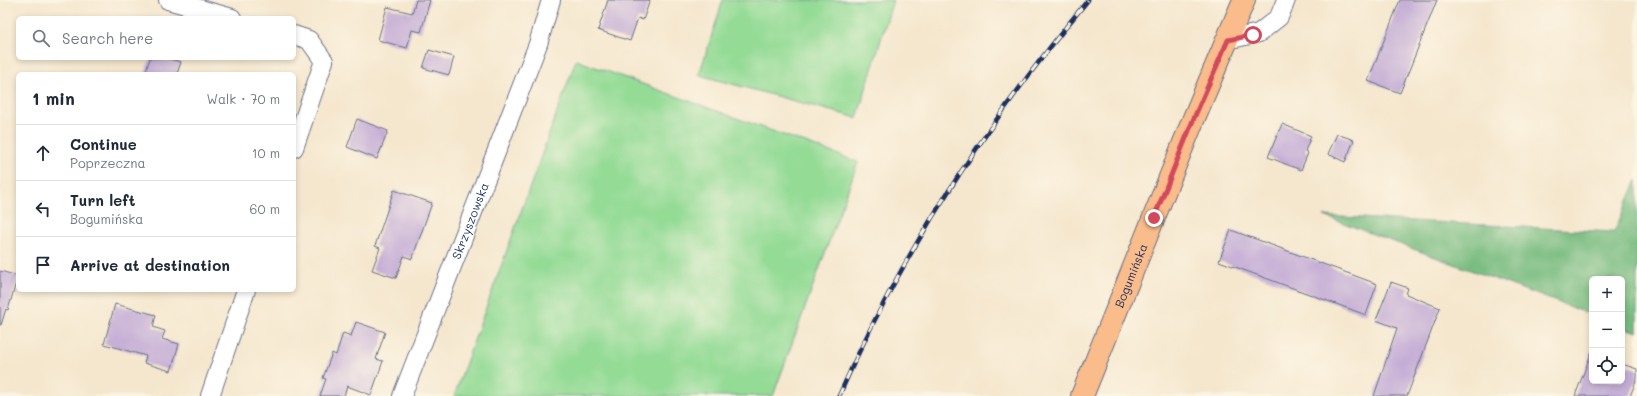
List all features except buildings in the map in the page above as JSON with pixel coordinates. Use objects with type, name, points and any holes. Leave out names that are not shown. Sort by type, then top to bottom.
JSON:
[{"type":"main road","name":"Bogumińska","points":[[1082,396],[1194,118],[1244,0]]},
{"type":"street","points":[[168,0],[225,16]]},
{"type":"street","name":"Skrzyszowska","points":[[402,396],[538,44],[551,0]]},
{"type":"street","points":[[1228,40],[1259,33],[1279,17],[1286,0]]},
{"type":"street","points":[[296,36],[310,40],[324,61],[296,142]]},
{"type":"street","points":[[210,396],[245,292]]},
{"type":"green space","points":[[723,0],[893,0],[857,118],[699,75]]},
{"type":"green space","points":[[576,60],[858,162],[773,396],[454,396]]},
{"type":"green space","points":[[1637,180],[1637,332],[1625,328],[1625,276],[1589,276],[1589,314],[1324,216],[1614,232]]},
{"type":"railway","points":[[839,396],[863,343],[890,291],[950,189],[1016,92],[1088,0]]},
{"type":"route","points":[[1154,218],[1194,118],[1228,40],[1253,35]]}]
